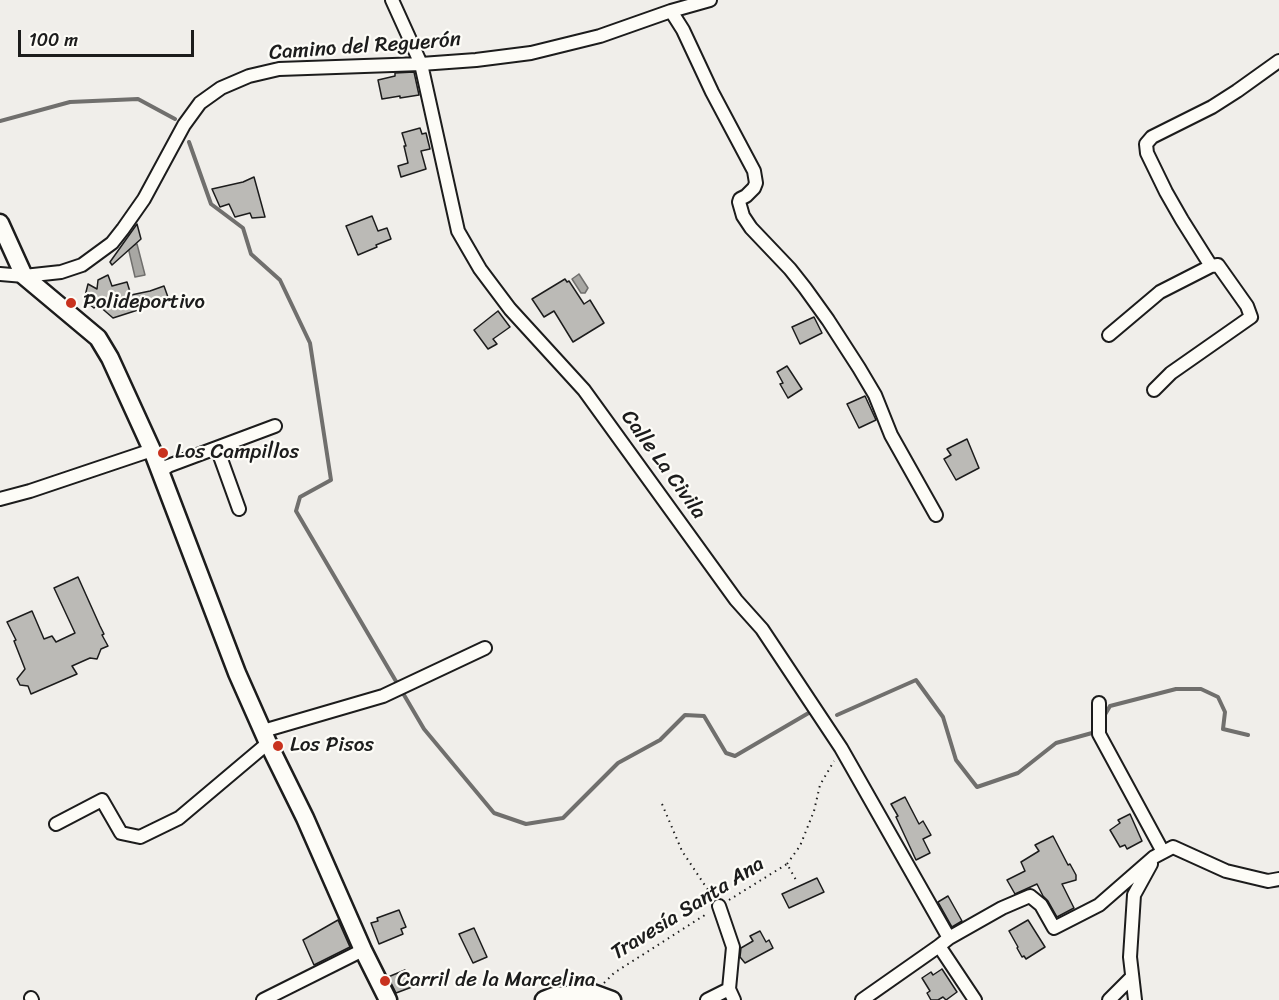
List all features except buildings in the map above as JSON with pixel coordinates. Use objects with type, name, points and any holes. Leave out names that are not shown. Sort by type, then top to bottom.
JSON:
[{"type":"main road","points":[[0,223],[24,276],[98,338],[110,358],[161,471],[237,673],[388,1000]]},
{"type":"main road","points":[[544,1000],[554,996],[593,993],[612,1000]]},
{"type":"street","name":"Calle La Civila","points":[[392,0],[421,64],[458,231],[480,270],[510,309],[584,390],[736,600],[762,629],[841,748],[975,1000]]},
{"type":"street","name":"Camino del Reguerón","points":[[0,274],[24,276],[62,272],[82,265],[111,243],[144,199],[184,125],[200,103],[221,88],[249,76],[279,69],[421,64],[531,53],[600,36],[710,0]]},
{"type":"street","points":[[671,11],[754,171],[756,183],[754,188],[739,202],[743,216],[751,228],[795,275],[859,368],[875,395],[891,435],[936,515]]},
{"type":"street","points":[[1211,266],[1166,192],[1147,153],[1146,144],[1152,137],[1212,107],[1279,61]]},
{"type":"street","points":[[1109,335],[1160,292],[1211,266],[1218,265],[1247,306],[1251,317],[1171,373],[1154,390]]},
{"type":"street","points":[[161,471],[168,466],[275,426]]},
{"type":"street","points":[[217,448],[239,509]]},
{"type":"street","points":[[0,499],[152,450]]},
{"type":"street","points":[[56,824],[102,800],[121,833],[140,837],[179,818],[265,737],[383,696],[485,648]]},
{"type":"street","points":[[1100,703],[1099,734],[1159,855]]},
{"type":"street","points":[[862,1000],[944,942],[1002,908],[1030,896],[1041,905],[1054,928],[1099,904],[1159,855],[1173,847],[1226,871],[1268,881],[1279,879]]},
{"type":"street","points":[[1136,1000],[1130,957],[1134,895],[1159,855]]},
{"type":"street","points":[[706,1000],[731,994],[733,947],[719,906]]},
{"type":"street","points":[[263,1000],[363,950]]},
{"type":"street","points":[[1109,1000],[1132,977]]},
{"type":"path","points":[[787,864],[800,846],[814,811],[820,785],[841,748]]},
{"type":"path","points":[[662,804],[682,851],[719,906]]},
{"type":"path","name":"Travesía Santa Ana","points":[[593,993],[614,973],[787,864],[796,880]]},
{"type":"shaded area","points":[[137,244],[145,275],[135,277],[128,247]]},
{"type":"shaded area","points":[[579,274],[588,288],[585,293],[581,293],[572,279]]},
{"type":"waterway","points":[[0,121],[70,102],[138,99],[175,119]]},
{"type":"waterway","points":[[189,142],[211,204],[243,228],[251,254],[280,280],[310,343],[331,480],[300,497],[296,511],[424,729],[494,813],[526,824],[563,818],[618,763],[660,740],[685,715],[704,716],[726,753],[735,756],[812,711]]},
{"type":"waterway","points":[[837,715],[916,680],[943,717],[956,760],[977,787],[1018,773],[1056,743],[1092,733],[1095,729]]},
{"type":"waterway","points":[[1103,718],[1110,706],[1176,689],[1201,689],[1218,697],[1225,712],[1223,729],[1248,735]]},
{"type":"place","name":"Polideportivo","points":[[71,303]]},
{"type":"place","name":"Los Campillos","points":[[163,453]]},
{"type":"place","name":"Los Pisos","points":[[278,746]]},
{"type":"place","name":"Carril de la Marcelina","points":[[385,981]]}]
